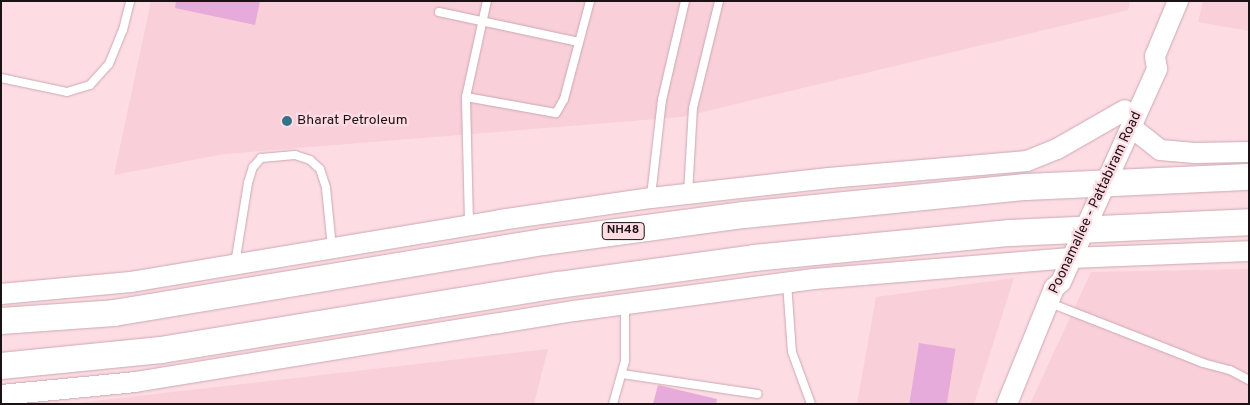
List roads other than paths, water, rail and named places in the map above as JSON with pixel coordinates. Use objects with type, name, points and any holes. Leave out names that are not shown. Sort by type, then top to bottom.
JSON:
[{"type":"highway","name":"NH48","points":[[1,321],[143,308],[534,244],[744,215],[911,197],[1099,183],[1249,177]]},
{"type":"highway","points":[[1,366],[169,349],[548,287],[754,258],[1077,230],[1249,222]]},
{"type":"street","name":"Poonamallee - Pattabiram Road","points":[[1007,404],[1052,295],[1052,278],[1065,258],[1128,118],[1144,65],[1154,56],[1178,1]]},
{"type":"street","points":[[1,294],[131,282],[469,225],[651,198],[1027,161],[1128,118],[1160,150],[1183,179]]},
{"type":"street","points":[[1160,150],[1195,153],[1249,152]]},
{"type":"street","points":[[1,395],[213,371],[624,304],[787,283],[936,267],[1065,258],[1249,251]]},
{"type":"lane","points":[[1,78],[67,92],[90,85],[109,64],[123,30],[130,1]]},
{"type":"lane","points":[[469,225],[466,97],[487,1]]},
{"type":"lane","points":[[466,97],[556,112],[564,99],[590,1]]},
{"type":"lane","points":[[651,198],[662,100],[685,1]]},
{"type":"lane","points":[[688,194],[693,108],[718,1]]},
{"type":"lane","points":[[440,12],[579,42]]},
{"type":"lane","points":[[234,266],[248,183],[253,167],[261,158],[295,155],[310,160],[320,169],[326,188],[332,249]]},
{"type":"lane","points":[[787,283],[792,352],[811,404]]},
{"type":"lane","points":[[1052,295],[1203,363],[1230,370],[1249,380]]},
{"type":"lane","points":[[613,404],[625,361],[624,304]]},
{"type":"lane","points":[[622,374],[758,394]]},
{"type":"place","name":"Bharat Petroleum","points":[[287,121]]}]
